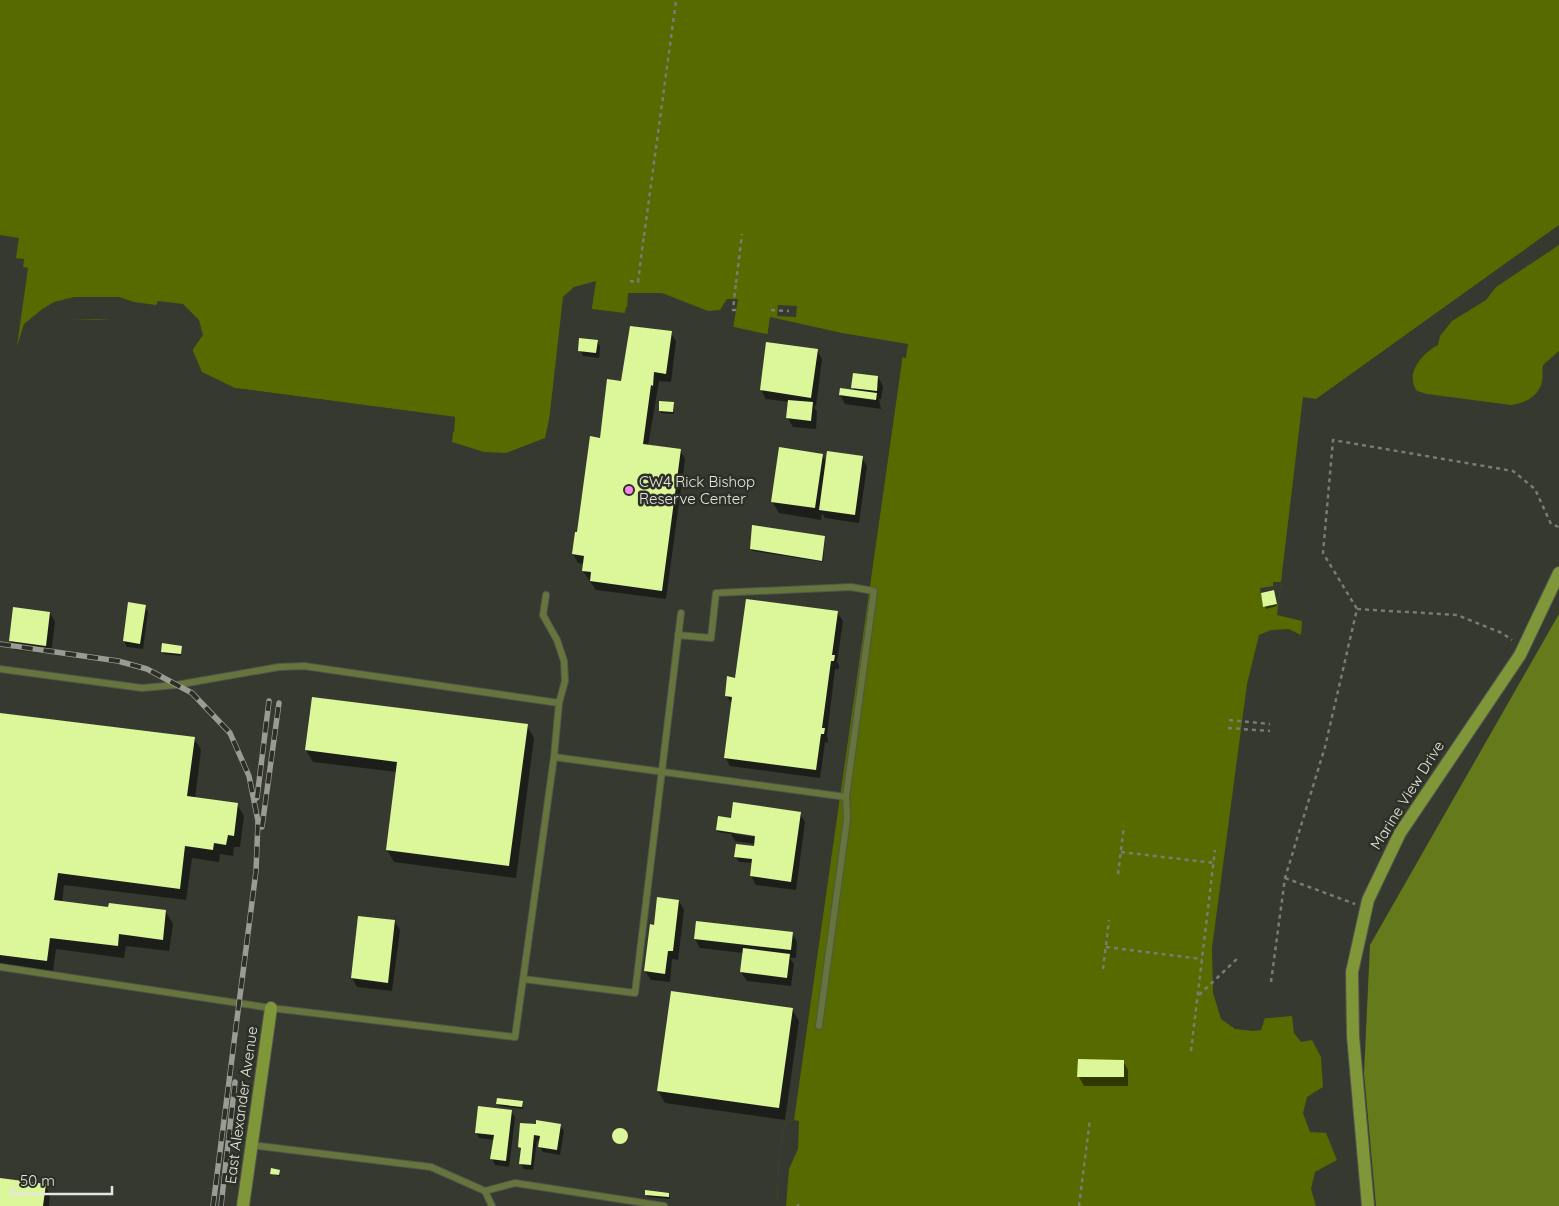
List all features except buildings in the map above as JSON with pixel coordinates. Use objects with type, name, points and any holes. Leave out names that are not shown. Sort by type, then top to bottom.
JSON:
[{"type":"main road","name":"Marine View Drive","points":[[1368,1206],[1353,1036],[1352,972],[1366,908],[1383,864],[1400,833],[1523,647],[1559,573]]},
{"type":"main road","name":"East Alexander Avenue","points":[[243,1206],[271,1008]]},
{"type":"lane","points":[[678,635],[710,638],[716,593],[851,587],[874,591],[846,797],[847,818],[819,1026]]},
{"type":"lane","points":[[0,967],[271,1008],[515,1037],[554,758],[558,703],[565,681],[564,661],[557,640],[543,615],[546,595]]},
{"type":"lane","points":[[523,978],[636,993],[681,613]]},
{"type":"lane","points":[[0,669],[142,688],[176,685],[279,667],[304,666],[558,703]]},
{"type":"lane","points":[[554,758],[846,797]]},
{"type":"lane","points":[[251,1145],[431,1167],[485,1191],[515,1183],[664,1206]]},
{"type":"lane","points":[[485,1191],[492,1206]]},
{"type":"path","points":[[630,281],[638,282],[677,1]]},
{"type":"path","points":[[644,236],[646,224]]},
{"type":"path","points":[[736,310],[733,310],[742,234]]},
{"type":"path","points":[[736,283],[738,270]]},
{"type":"path","points":[[770,310],[788,311]]},
{"type":"path","points":[[1271,982],[1285,878],[1325,747],[1357,609],[1323,553],[1332,440],[1513,471],[1535,489],[1551,524],[1559,527]]},
{"type":"path","points":[[1357,609],[1457,615],[1502,633],[1523,647]]},
{"type":"path","points":[[1229,720],[1270,724]]},
{"type":"path","points":[[1228,728],[1270,731]]},
{"type":"path","points":[[1118,874],[1124,826]]},
{"type":"path","points":[[1191,1051],[1215,850]]},
{"type":"path","points":[[1121,852],[1214,863]]},
{"type":"path","points":[[1285,878],[1366,908]]},
{"type":"path","points":[[1103,969],[1109,920]]},
{"type":"path","points":[[1106,947],[1202,959]]},
{"type":"path","points":[[1198,996],[1238,958]]},
{"type":"path","points":[[1079,1206],[1090,1119]]},
{"type":"shaded area","points":[[0,0],[1559,0],[1559,225],[1316,399],[1303,397],[1277,615],[1302,621],[1301,635],[1289,633],[1277,640],[1271,648],[1234,917],[1233,999],[1239,1011],[1249,1020],[1292,1016],[1294,1033],[1301,1042],[1312,1040],[1321,1057],[1323,1087],[1307,1097],[1303,1113],[1310,1132],[1326,1133],[1337,1160],[1315,1172],[1311,1189],[1316,1206],[777,1206],[779,1157],[785,1122],[794,1120],[903,354],[846,342],[771,335],[693,318],[626,307],[625,313],[592,309],[584,320],[572,315],[545,438],[506,453],[484,452],[452,442],[455,417],[235,388],[202,372],[193,351],[186,321],[43,319],[16,351],[12,376],[0,374]]},
{"type":"shaded area","points":[[1559,245],[1559,351],[1543,365],[1542,382],[1538,391],[1526,401],[1511,405],[1417,391],[1413,377],[1417,364],[1421,358],[1438,345],[1440,336],[1452,321],[1486,300],[1496,287]]},
{"type":"shaded area","points":[[1559,614],[1559,1206],[1376,1206],[1364,1073],[1370,945]]},
{"type":"pier","points":[[0,235],[19,238],[16,258],[24,259],[23,267],[28,268],[17,346],[24,324],[54,302],[74,297],[119,297],[134,302],[156,305],[158,301],[183,304],[199,320],[203,335],[191,352],[184,324],[94,319],[44,321],[21,349],[16,352],[12,378],[0,377]]},
{"type":"pier","points":[[596,281],[591,314],[585,322],[573,318],[568,337],[568,375],[547,439],[563,297],[574,287]]},
{"type":"pier","points":[[628,293],[662,293],[708,311],[720,310],[727,299],[738,299],[733,328],[627,311]]},
{"type":"pier","points":[[778,305],[797,306],[796,317],[777,316]]},
{"type":"pier","points":[[770,317],[842,333],[908,344],[906,358],[846,344],[767,337]]},
{"type":"pier","points":[[235,388],[455,417],[454,432],[451,431],[453,419],[234,390]]},
{"type":"pier","points":[[1273,582],[1281,582],[1278,604],[1263,607],[1260,588],[1273,586]]},
{"type":"pier","points":[[1289,629],[1301,635],[1289,636],[1279,642],[1274,649],[1246,877],[1236,918],[1234,982],[1236,998],[1241,1010],[1250,1017],[1266,1015],[1261,1030],[1235,1029],[1221,1019],[1213,993],[1212,948],[1247,684],[1259,635],[1271,630]]},
{"type":"pier","points":[[799,1121],[798,1149],[789,1169],[786,1206],[777,1206],[779,1157],[785,1122]]},
{"type":"railway","points":[[0,644],[118,661],[147,669],[192,693],[230,733],[249,776],[258,821],[256,871],[213,1206]]},
{"type":"railway","points":[[257,798],[269,701]]},
{"type":"railway","points":[[262,827],[279,703]]},
{"type":"railway","points":[[221,1206],[235,1082]]},
{"type":"place","name":"CW4 Rick Bishop Reserve Center","points":[[629,490]]}]
